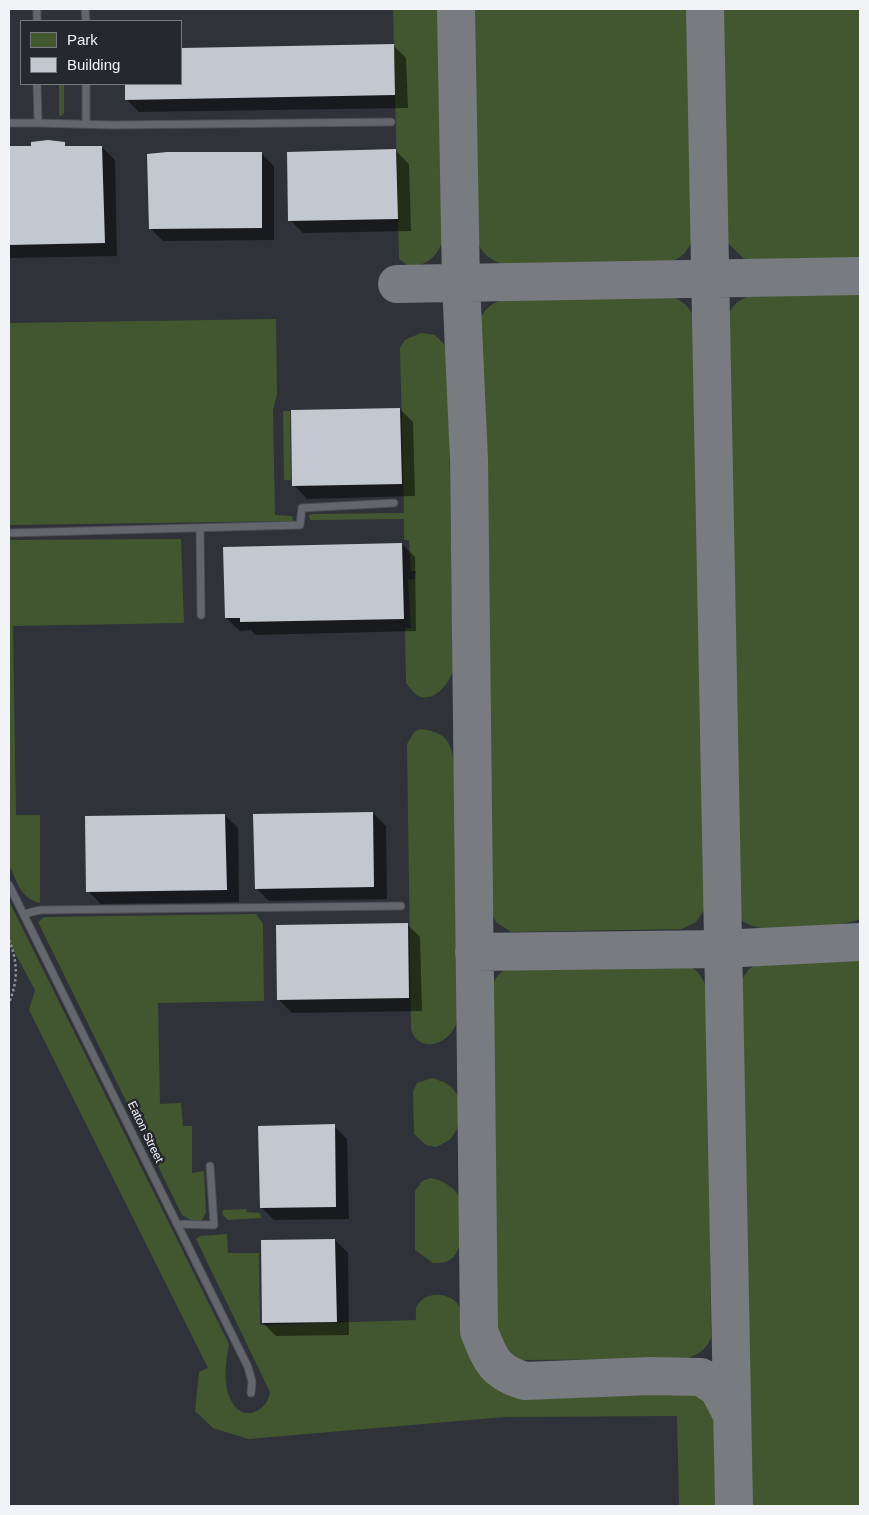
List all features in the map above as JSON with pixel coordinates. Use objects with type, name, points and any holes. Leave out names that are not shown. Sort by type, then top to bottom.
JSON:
[{"type":"lane","points":[[37,85],[38,122]]},
{"type":"lane","points":[[86,85],[86,124]]},
{"type":"lane","points":[[9,123],[391,122]]},
{"type":"lane","points":[[9,533],[300,525],[302,508],[394,503]]},
{"type":"lane","points":[[200,528],[201,615]]},
{"type":"lane","name":"Eaton Street","points":[[9,884],[248,1367],[252,1382],[251,1393]]},
{"type":"lane","points":[[24,914],[40,910],[401,906]]},
{"type":"lane","points":[[178,1224],[214,1225],[210,1166]]},
{"type":"path","points":[[9,940],[16,956],[17,975],[9,1003]]},
{"type":"green space","points":[[393,9],[442,9],[445,234],[440,247],[429,261],[410,267],[399,259]]},
{"type":"green space","points":[[473,9],[691,9],[695,229],[690,245],[681,257],[670,262],[507,265],[491,259],[483,252],[476,236]]},
{"type":"green space","points":[[723,9],[860,9],[860,260],[756,262],[743,258],[726,241]]},
{"type":"green space","points":[[59,85],[64,85],[64,113],[61,116],[59,115]]},
{"type":"green space","points":[[763,292],[860,292],[860,919],[799,930],[765,929],[751,925],[741,920],[737,908],[728,317],[733,307],[741,300]]},
{"type":"green space","points":[[662,295],[684,303],[691,311],[696,323],[705,909],[696,922],[682,929],[511,932],[496,922],[490,908],[478,325],[482,315],[488,308],[505,299]]},
{"type":"green space","points":[[276,319],[277,394],[273,410],[275,515],[292,516],[293,521],[9,525],[9,323]]},
{"type":"green space","points":[[421,333],[435,335],[447,347],[448,356],[453,670],[442,690],[427,697],[417,695],[406,683],[405,628],[411,628],[408,580],[415,579],[416,571],[411,571],[409,540],[404,540],[404,519],[311,520],[309,518],[309,515],[315,514],[404,513],[400,348],[405,340]]},
{"type":"green space","points":[[283,411],[290,411],[291,480],[284,480]]},
{"type":"green space","points":[[181,539],[184,623],[13,626],[16,815],[40,815],[40,903],[33,901],[20,888],[9,865],[9,540]]},
{"type":"green space","points":[[421,729],[443,736],[450,746],[454,768],[459,1015],[451,1033],[440,1042],[434,1044],[423,1043],[418,1040],[411,1029],[407,744],[415,731]]},
{"type":"green space","points":[[9,901],[229,1344],[226,1381],[229,1395],[237,1408],[242,1412],[254,1412],[265,1405],[270,1392],[196,1239],[200,1236],[227,1234],[228,1253],[259,1253],[260,1325],[416,1320],[416,1307],[421,1301],[431,1296],[442,1295],[453,1299],[460,1307],[464,1340],[468,1353],[479,1370],[493,1384],[507,1389],[554,1394],[682,1391],[695,1393],[703,1398],[714,1413],[715,1506],[679,1506],[677,1416],[505,1417],[248,1439],[213,1428],[195,1411],[199,1372],[208,1368],[29,1010],[35,990],[9,942]]},
{"type":"green space","points":[[256,914],[263,924],[264,1001],[158,1003],[160,1104],[181,1103],[183,1126],[192,1126],[192,1173],[204,1171],[206,1212],[202,1220],[191,1220],[182,1215],[38,922],[44,917]]},
{"type":"green space","points":[[860,959],[860,1506],[748,1506],[740,982],[749,969],[762,961]]},
{"type":"green space","points":[[680,962],[696,970],[705,983],[708,995],[711,1338],[700,1352],[684,1359],[516,1360],[501,1349],[495,1333],[490,991],[492,986],[499,974],[516,965]]},
{"type":"green space","points":[[432,1078],[445,1083],[453,1089],[457,1094],[460,1109],[459,1124],[456,1131],[449,1140],[436,1147],[426,1145],[414,1134],[413,1092],[417,1083]]},
{"type":"green space","points":[[431,1178],[445,1183],[453,1189],[459,1196],[463,1206],[464,1224],[461,1242],[453,1257],[443,1263],[433,1263],[415,1250],[415,1191],[422,1181]]},
{"type":"green space","points":[[246,1209],[247,1212],[260,1213],[261,1218],[228,1220],[222,1214],[223,1210]]},
{"type":"building","points":[[394,44],[395,95],[125,100],[125,85],[182,85],[182,48]]},
{"type":"building","points":[[48,140],[65,142],[65,146],[102,146],[105,243],[9,245],[9,146],[31,146],[31,142]]},
{"type":"building","points":[[396,149],[398,219],[288,221],[287,152]]},
{"type":"building","points":[[167,152],[262,152],[262,228],[149,229],[147,154]]},
{"type":"building","points":[[400,408],[402,484],[292,486],[291,410]]},
{"type":"building","points":[[402,543],[404,619],[240,622],[240,618],[225,618],[223,547]]},
{"type":"building","points":[[373,812],[374,887],[255,889],[253,814]]},
{"type":"building","points":[[225,814],[227,890],[86,892],[85,816]]},
{"type":"building","points":[[408,923],[409,998],[277,1000],[276,925]]},
{"type":"building","points":[[335,1124],[336,1207],[260,1208],[258,1126]]},
{"type":"building","points":[[335,1239],[337,1322],[262,1323],[261,1240]]},
{"type":"taxiway","points":[[456,9],[461,283],[469,460],[479,1331],[494,1363],[506,1373],[525,1381],[651,1376],[701,1377],[718,1388],[732,1415]]},
{"type":"taxiway","points":[[705,9],[734,1506]]},
{"type":"taxiway","points":[[397,284],[860,276]]},
{"type":"taxiway","points":[[474,952],[721,949],[860,942]]}]
